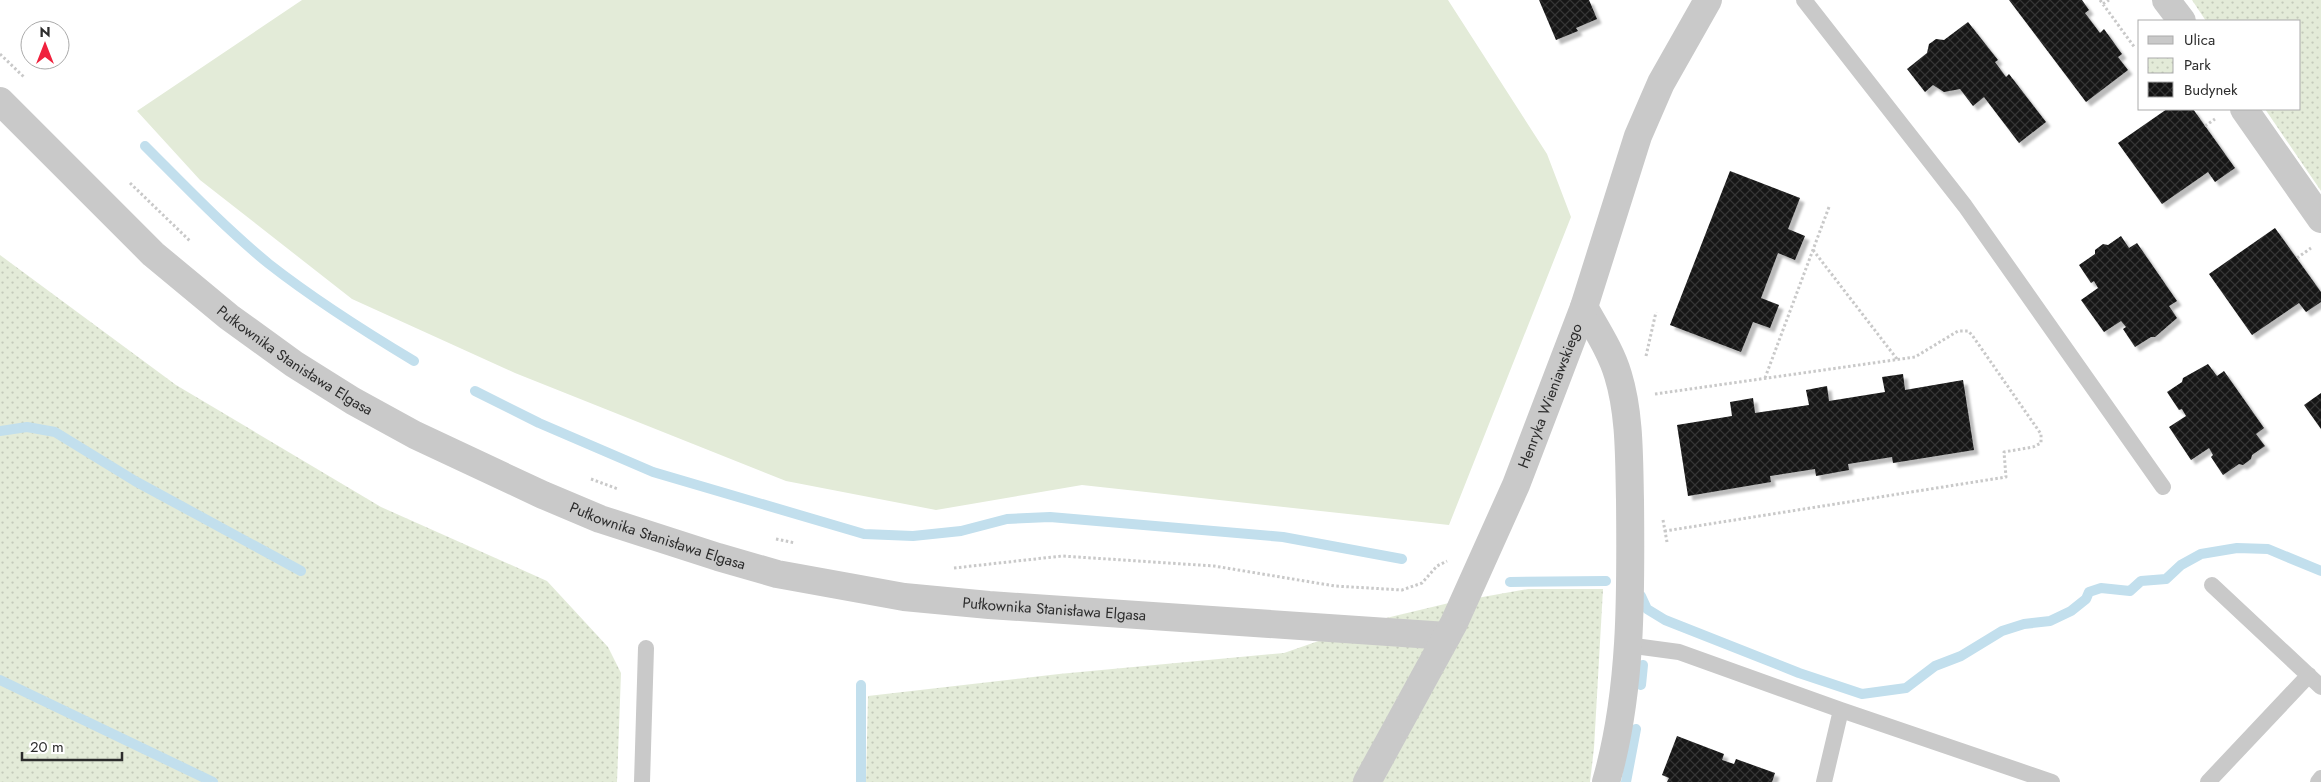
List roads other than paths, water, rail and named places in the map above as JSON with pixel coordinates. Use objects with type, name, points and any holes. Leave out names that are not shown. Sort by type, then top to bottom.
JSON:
[{"type":"street","name":"Henryka Wieniawskiego","points":[[1367,782],[1447,636],[1516,485],[1584,307],[1638,136],[1661,83],[1708,0]]},
{"type":"street","points":[[2166,0],[2181,20]]},
{"type":"street","name":"Pułkownika Stanisława Elgasa","points":[[0,101],[153,254],[229,317],[294,364],[353,401],[415,435],[543,495],[600,519],[718,558],[777,574],[904,597],[998,606],[1447,636]]},
{"type":"street","points":[[2245,110],[2321,219]]},
{"type":"street","points":[[1584,307],[1610,355],[1618,375],[1629,462],[1631,548],[1627,645],[1614,756],[1606,782]]},
{"type":"lane","points":[[1804,0],[1965,206],[2163,487]]},
{"type":"lane","points":[[2212,585],[2321,687]]},
{"type":"lane","points":[[1627,645],[1679,652],[2052,782]]},
{"type":"lane","points":[[642,782],[646,648]]},
{"type":"lane","points":[[2208,782],[2309,675]]},
{"type":"lane","points":[[1824,782],[1841,710]]},
{"type":"lane","points":[[2318,782],[2321,778]]},
{"type":"waterway","points":[[145,146],[221,221],[269,264],[340,315],[414,361]]},
{"type":"waterway","points":[[475,391],[539,423],[653,472],[864,534],[913,536],[961,531],[1007,519],[1050,517],[1283,537],[1402,559]]},
{"type":"waterway","points":[[0,431],[27,427],[55,432],[135,481],[301,571]]},
{"type":"waterway","points":[[1641,596],[1647,609],[1665,620],[1799,673],[1862,694],[1906,688],[1935,666],[1961,656],[2002,631],[2024,624],[2050,621],[2071,611],[2086,599],[2089,592],[2101,588],[2130,591],[2141,581],[2166,579],[2181,565],[2201,554],[2237,548],[2268,549],[2321,571]]},
{"type":"waterway","points":[[1510,582],[1606,581]]},
{"type":"waterway","points":[[1641,685],[1643,665]]},
{"type":"waterway","points":[[0,680],[213,782]]},
{"type":"waterway","points":[[861,685],[861,782]]},
{"type":"waterway","points":[[1626,782],[1636,729]]}]
